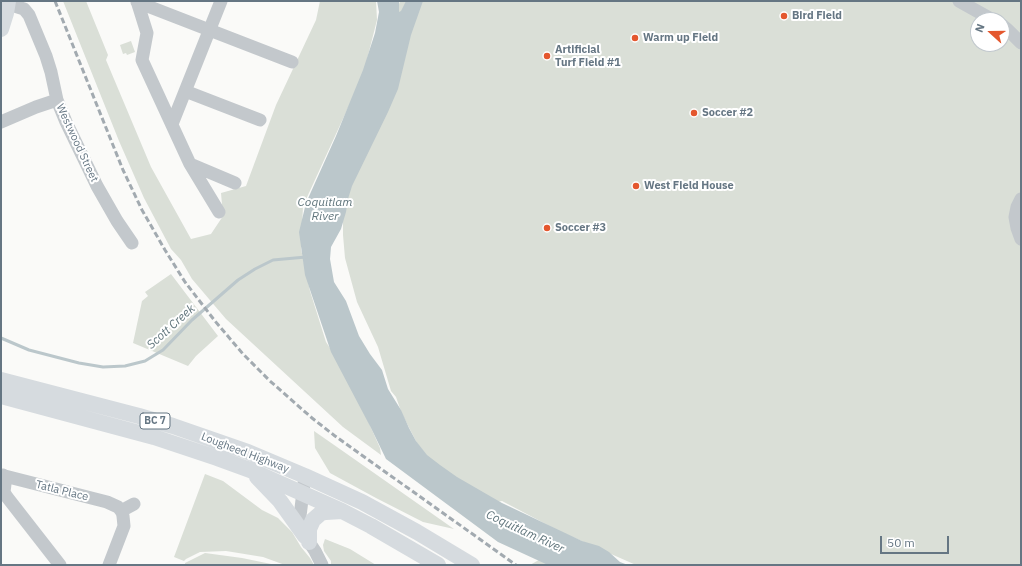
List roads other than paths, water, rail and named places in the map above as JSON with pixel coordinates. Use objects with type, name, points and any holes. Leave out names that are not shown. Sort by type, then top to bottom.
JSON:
[{"type":"main road","name":"Westwood Street","points":[[1,29],[8,3]]},
{"type":"main road","name":"Lougheed Highway","points":[[1,380],[173,426],[248,452],[343,493],[417,532],[472,565]]},
{"type":"main road","name":"Lougheed Highway","points":[[1,396],[154,437],[250,470],[342,511],[438,565]]},
{"type":"main road","points":[[250,470],[280,501],[307,539]]},
{"type":"main road","points":[[307,539],[311,522],[317,516],[326,512],[342,511]]},
{"type":"street","points":[[172,124],[221,1]]},
{"type":"street","points":[[959,1],[979,12]]},
{"type":"street","points":[[142,2],[292,62]]},
{"type":"street","points":[[142,2],[147,33],[142,60],[190,164],[219,212]]},
{"type":"street","name":"Westwood Street","points":[[8,3],[24,9],[29,15],[46,56],[57,100],[79,150],[117,222],[132,243]]},
{"type":"street","points":[[1010,32],[1021,43]]},
{"type":"street","points":[[185,91],[260,120]]},
{"type":"street","points":[[1,122],[36,106],[57,100]]},
{"type":"street","points":[[190,164],[235,183]]},
{"type":"street","points":[[1021,199],[1017,206],[1015,217],[1021,239]]},
{"type":"street","points":[[2,475],[5,484],[4,490],[7,497],[60,565]]},
{"type":"street","name":"Tatla Place","points":[[2,475],[111,503],[118,507],[121,511]]},
{"type":"street","points":[[305,476],[300,520],[302,531],[322,565]]},
{"type":"street","points":[[109,565],[124,528],[124,520],[121,511],[134,504]]},
{"type":"water","name":"Coquitlam River","points":[[377,1],[399,1],[399,12],[406,1],[423,1],[411,35],[398,89],[352,186],[341,229],[331,247],[330,259],[334,282],[346,301],[359,336],[382,370],[388,389],[401,410],[416,441],[427,455],[457,477],[502,503],[582,541],[599,546],[609,552],[620,562],[628,565],[548,565],[498,542],[386,459],[331,352],[305,275],[299,232],[306,203],[363,70],[375,33],[379,12]]},
{"type":"waterway","name":"Scott Creek","points":[[1,338],[29,350],[79,363],[103,367],[125,366],[145,361],[163,350],[192,320],[238,280],[255,269],[273,260],[306,257]]},
{"type":"railway","points":[[55,1],[123,170],[142,210],[185,282],[215,321],[243,354],[270,381],[312,418],[516,565]]},
{"type":"place","name":"Bird Field","points":[[784,16]]},
{"type":"place","name":"Warm up Field","points":[[635,38]]},
{"type":"place","name":"Artificial Turf Field #1","points":[[547,56]]},
{"type":"place","name":"Soccer #2","points":[[694,113]]},
{"type":"place","name":"West Field House","points":[[636,186]]},
{"type":"place","name":"Soccer #3","points":[[547,228]]}]
